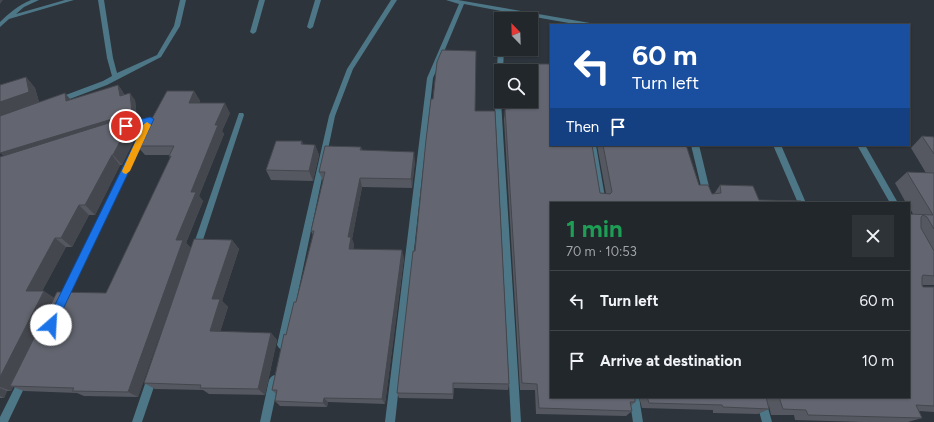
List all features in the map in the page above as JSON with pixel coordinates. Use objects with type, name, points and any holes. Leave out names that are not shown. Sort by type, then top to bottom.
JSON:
[{"type":"street","points":[[0,25],[22,6],[36,0]]},
{"type":"street","points":[[7,18],[71,0]]},
{"type":"street","points":[[100,0],[115,78]]},
{"type":"street","points":[[50,103],[105,84],[159,56],[177,26],[183,0]]},
{"type":"street","points":[[253,32],[262,0]]},
{"type":"street","points":[[310,27],[318,0]]},
{"type":"street","points":[[280,353],[332,116],[350,69],[394,0]]},
{"type":"street","points":[[449,0],[572,23]]},
{"type":"street","points":[[390,422],[430,78],[462,3]]},
{"type":"street","points":[[501,56],[498,108],[516,422]]},
{"type":"street","points":[[193,257],[241,115]]},
{"type":"street","points":[[59,308],[150,119],[119,128]]},
{"type":"street","points":[[592,146],[602,202]]},
{"type":"street","points":[[695,146],[709,202]]},
{"type":"street","points":[[777,146],[802,202]]},
{"type":"street","points":[[862,146],[893,202]]},
{"type":"street","points":[[265,422],[276,368]]},
{"type":"street","points":[[137,422],[155,370]]},
{"type":"street","points":[[3,422],[28,372]]},
{"type":"street","points":[[634,398],[638,422]]},
{"type":"street","points":[[760,398],[767,422]]},
{"type":"building","points":[[442,50],[476,51],[475,111],[495,111],[509,384],[453,383],[453,394],[397,393],[413,251],[415,251],[431,99],[433,99],[437,62]]},
{"type":"building","points":[[538,64],[550,64],[550,146],[592,146],[600,193],[610,194],[612,192],[603,146],[686,146],[699,185],[708,185],[712,194],[721,193],[720,185],[753,186],[759,200],[802,202],[550,202],[550,398],[635,398],[635,402],[630,402],[632,411],[539,408],[537,384],[522,383],[505,109],[538,108]]},
{"type":"building","points":[[26,77],[29,92],[0,102],[0,85]]},
{"type":"building","points":[[118,85],[120,96],[130,93],[132,113],[0,153],[0,116],[65,93],[66,101]]},
{"type":"building","points":[[167,91],[194,91],[189,103],[225,103],[215,125],[218,125],[191,192],[196,192],[176,240],[183,240],[128,392],[72,391],[74,388],[10,386],[57,292],[106,293],[171,156],[169,156],[174,146],[137,146]]},
{"type":"building","points":[[131,116],[131,120],[113,155],[85,205],[79,205],[61,238],[55,238],[26,291],[44,291],[0,377],[0,157]]},
{"type":"building","points":[[922,136],[934,137],[934,154]]},
{"type":"building","points":[[276,141],[302,141],[301,144],[315,145],[309,171],[266,170]]},
{"type":"building","points":[[325,146],[361,147],[360,150],[414,152],[411,179],[360,178],[348,237],[351,237],[349,249],[402,250],[382,399],[324,398],[323,403],[275,401],[277,390],[272,390],[284,334],[286,335],[294,302],[296,302],[314,231],[311,231],[325,172],[319,172]]},
{"type":"building","points":[[907,172],[934,173],[934,229],[927,217],[923,215],[921,217],[921,228],[934,251],[934,276],[923,275],[922,285],[923,287],[934,287],[934,406],[916,405],[922,418],[808,415],[806,410],[783,409],[779,398],[910,398],[910,214],[933,215]]},
{"type":"building","points":[[194,239],[232,240],[212,299],[220,299],[210,331],[271,333],[258,389],[200,388],[201,385],[144,383]]},
{"type":"building","points":[[647,398],[766,398],[769,409],[723,407],[722,405],[649,403]]},
{"type":"slow traffic","points":[[126,171],[147,125]]},
{"type":"route","points":[[51,325],[150,119],[126,126]]}]
